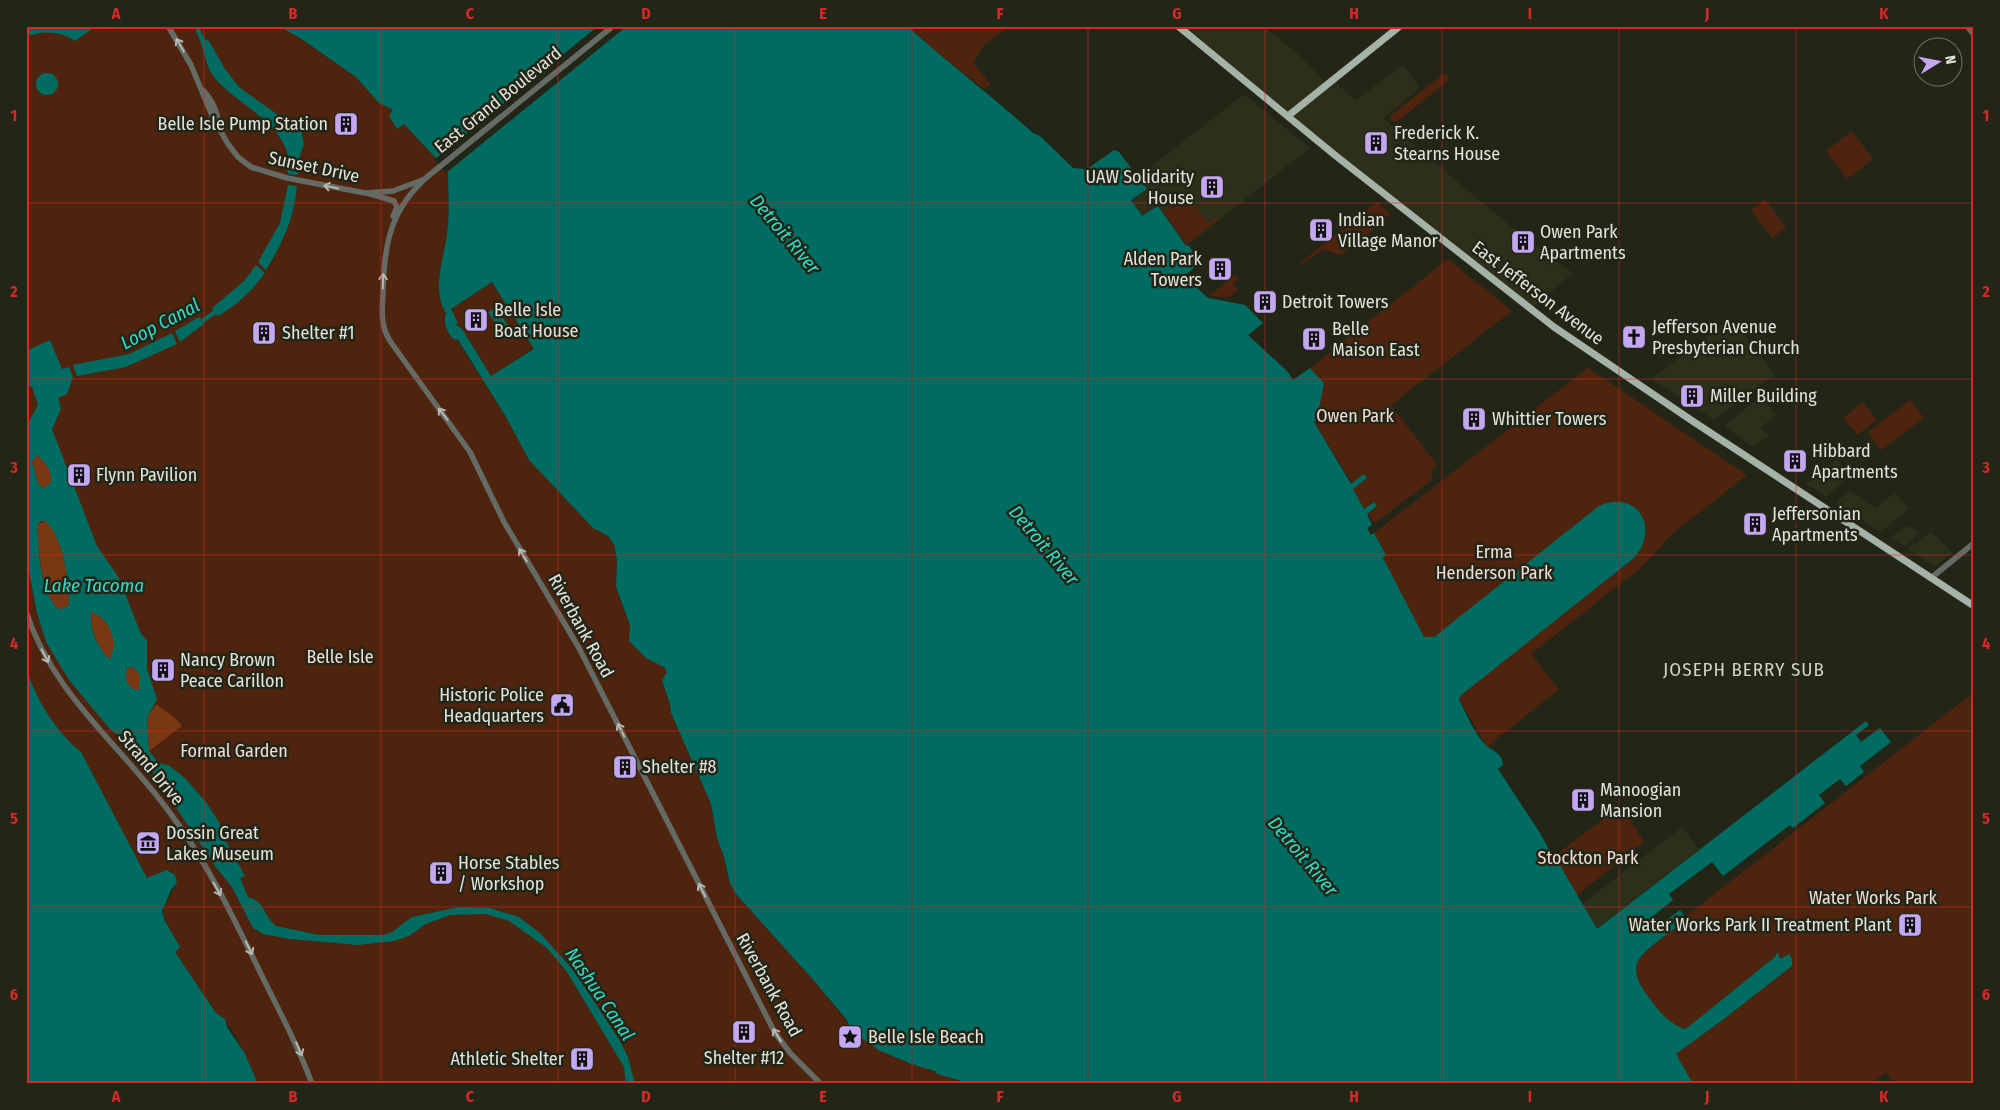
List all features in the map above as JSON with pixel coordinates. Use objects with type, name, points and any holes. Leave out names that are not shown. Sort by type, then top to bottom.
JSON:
[{"type":"main road","name":"East Jefferson Avenue","points":[[1178,26],[1288,116],[1553,326],[1694,422],[1974,606]]},
{"type":"main road","points":[[1288,116],[1400,26]]},
{"type":"street","name":"Sunset Drive","points":[[168,26],[202,89],[209,96],[218,116],[218,124],[233,151],[246,164],[265,173],[365,193],[393,191],[426,178]]},
{"type":"street","name":"East Grand Boulevard","points":[[426,178],[613,26]]},
{"type":"street","points":[[1967,26],[1974,35]]},
{"type":"street","name":"Riverbank Road","points":[[426,178],[405,204],[389,234],[384,257],[382,312],[386,335],[470,452],[504,522],[579,648],[776,1034],[791,1054],[821,1084]]},
{"type":"street","points":[[365,193],[389,199],[396,203],[397,209],[389,227],[389,234]]},
{"type":"street","points":[[1931,578],[1974,543]]},
{"type":"street","name":"Strand Drive","points":[[26,611],[43,653],[60,681],[158,796],[191,843],[242,935],[287,1023],[312,1084]]},
{"type":"shaded area","points":[[1185,26],[1264,26],[1308,63],[1326,85],[1332,80],[1356,100],[1403,65],[1420,88],[1383,118],[1474,196],[1546,254],[1573,273],[1531,309],[1181,29]]},
{"type":"shaded area","points":[[1244,94],[1310,148],[1186,246],[1158,206],[1142,217],[1131,200],[1147,189],[1138,177]]},
{"type":"shaded area","points":[[1731,317],[1774,374],[1714,420],[1652,379]]},
{"type":"shaded area","points":[[1761,396],[1776,415],[1760,428],[1769,435],[1753,447],[1724,426]]},
{"type":"shaded area","points":[[37,455],[46,464],[50,474],[51,483],[43,488],[38,484],[32,461]]},
{"type":"shaded area","points":[[1837,460],[1850,477],[1826,496],[1806,484]]},
{"type":"shaded area","points":[[1850,491],[1876,508],[1895,492],[1909,509],[1880,532],[1836,502]]},
{"type":"shaded area","points":[[46,520],[57,538],[64,560],[69,605],[62,609],[57,608],[51,600],[41,568],[37,525]]},
{"type":"shaded area","points":[[1907,525],[1919,533],[1904,546],[1890,538]]},
{"type":"shaded area","points":[[1931,532],[1953,553],[1934,567],[1908,549]]},
{"type":"shaded area","points":[[91,612],[98,615],[111,631],[114,645],[110,659],[101,650],[95,637]]},
{"type":"shaded area","points":[[133,667],[140,675],[140,689],[135,690],[126,680],[127,668]]},
{"type":"shaded area","points":[[156,704],[182,726],[149,751],[147,718]]},
{"type":"shaded area","points":[[1682,827],[1699,849],[1597,929],[1582,904]]},
{"type":"green space","name":"Belle Isle","points":[[26,26],[278,26],[300,38],[356,77],[379,103],[393,110],[398,129],[404,124],[448,171],[448,225],[439,284],[439,294],[446,313],[446,328],[457,340],[506,417],[529,460],[593,528],[608,536],[614,544],[617,561],[616,587],[630,625],[629,641],[646,658],[664,667],[667,672],[662,680],[671,713],[711,804],[717,838],[724,857],[727,873],[736,894],[816,983],[858,1036],[895,1058],[935,1071],[937,1074],[973,1084],[258,1084],[235,1035],[216,1013],[175,952],[171,934],[162,911],[177,883],[175,875],[171,871],[147,878],[81,753],[63,735],[40,702],[26,667]]},
{"type":"green space","points":[[907,26],[1010,26],[984,45],[973,63],[991,84],[984,89]]},
{"type":"green space","points":[[1443,74],[1448,75],[1449,80],[1398,121],[1391,121],[1390,116]]},
{"type":"green space","points":[[1852,131],[1873,159],[1847,179],[1826,151]]},
{"type":"green space","points":[[1184,191],[1208,223],[1216,217],[1218,220],[1187,244],[1163,211]]},
{"type":"green space","points":[[1765,199],[1786,227],[1772,238],[1751,210]]},
{"type":"green space","points":[[1377,202],[1390,214],[1382,223],[1341,255],[1323,250],[1300,263]]},
{"type":"green space","name":"Owen Park","points":[[1448,259],[1512,311],[1391,405],[1437,465],[1431,471],[1433,479],[1376,522],[1373,522],[1368,513],[1377,506],[1364,510],[1353,489],[1367,478],[1364,474],[1352,483],[1314,422],[1324,383],[1310,368]]},
{"type":"green space","points":[[1235,275],[1238,279],[1233,284],[1238,290],[1229,297],[1209,296]]},
{"type":"green space","points":[[492,282],[534,348],[491,376],[462,329],[456,325],[458,323],[451,309]]},
{"type":"green space","name":"Erma Henderson Park","points":[[1588,368],[1747,475],[1672,534],[1643,566],[1531,654],[1559,689],[1487,747],[1420,633],[1383,558],[1386,555],[1374,533]]},
{"type":"green space","points":[[1910,400],[1924,418],[1881,450],[1868,432]]},
{"type":"green space","points":[[1863,402],[1877,420],[1857,435],[1843,418]]},
{"type":"green space","name":"Water Works Park","points":[[1974,692],[1974,1079],[1968,1084],[1895,1084],[1886,1072],[1872,1084],[1693,1084],[1676,1054],[1792,966],[1776,956],[1687,1028],[1679,1027],[1661,1014],[1645,993],[1636,972],[1637,963],[1640,958],[1651,946],[1687,920],[1685,917]]},
{"type":"green space","name":"Stockton Park","points":[[1621,806],[1644,842],[1577,895],[1557,860],[1553,857]]},
{"type":"water","points":[[26,26],[96,26],[75,41],[57,33],[39,33],[26,37]]},
{"type":"water","name":"Detroit River","points":[[278,26],[907,26],[1033,133],[1040,136],[1073,168],[1084,169],[1090,167],[1114,150],[1119,152],[1147,189],[1131,200],[1142,216],[1158,206],[1186,246],[1188,245],[1201,262],[1184,276],[1208,298],[1245,305],[1263,323],[1248,335],[1288,372],[1293,380],[1310,368],[1324,383],[1317,419],[1314,422],[1351,484],[1364,474],[1367,478],[1353,489],[1364,509],[1374,502],[1377,506],[1367,514],[1372,525],[1367,528],[1371,535],[1374,533],[1386,555],[1383,558],[1424,637],[1434,637],[1599,506],[1613,502],[1624,503],[1634,507],[1641,514],[1645,524],[1645,535],[1642,546],[1634,558],[1460,696],[1459,700],[1478,735],[1486,745],[1501,757],[1503,765],[1498,769],[1540,833],[1553,857],[1557,860],[1597,929],[1866,721],[1869,725],[1856,735],[1861,742],[1880,728],[1891,742],[1860,766],[1864,772],[1846,786],[1840,779],[1819,795],[1825,803],[1793,828],[1790,825],[1723,876],[1712,862],[1669,894],[1673,900],[1643,924],[1650,932],[1680,910],[1687,920],[1645,952],[1637,963],[1636,973],[1644,991],[1661,1013],[1669,1021],[1684,1029],[1776,956],[1776,954],[1778,953],[1780,959],[1789,954],[1792,959],[1792,966],[1676,1054],[1693,1084],[973,1084],[937,1074],[935,1071],[914,1065],[878,1050],[853,1032],[846,1019],[736,894],[730,884],[724,857],[717,838],[711,804],[671,713],[662,680],[667,672],[664,667],[646,658],[629,641],[630,625],[616,587],[617,561],[614,544],[608,536],[593,528],[529,460],[506,417],[458,340],[453,339],[447,329],[445,323],[446,313],[439,294],[439,284],[448,225],[448,171],[404,124],[397,129],[389,116],[393,110],[379,103],[356,77],[300,38]],"holes":[[[492,282],[534,349],[491,376],[462,329],[456,325],[458,323],[451,309]]]},
{"type":"water","points":[[205,39],[209,41],[225,69],[239,87],[278,115],[280,114],[300,125],[304,144],[300,155],[298,175],[288,174],[287,151],[273,128],[233,95],[211,73],[200,41]]},
{"type":"water","points":[[43,73],[51,73],[58,80],[58,88],[51,95],[43,95],[36,88],[36,80]]},
{"type":"water","points":[[288,185],[297,186],[296,198],[290,220],[278,250],[266,270],[258,262],[280,223]]},
{"type":"water","points":[[256,265],[265,273],[244,297],[218,316],[212,308],[244,281]]},
{"type":"water","points":[[496,307],[514,335],[506,340],[488,312]]},
{"type":"water","points":[[199,317],[204,324],[180,342],[175,331]]},
{"type":"water","points":[[172,333],[177,344],[126,367],[77,376],[73,365],[129,354]]},
{"type":"water","name":"Lake Tacoma","points":[[50,340],[62,369],[69,367],[73,377],[67,394],[58,398],[61,409],[52,429],[97,546],[119,578],[141,634],[147,640],[147,669],[157,699],[147,718],[149,751],[159,763],[170,766],[185,778],[206,802],[219,822],[226,841],[245,876],[240,878],[248,897],[258,902],[276,926],[319,935],[384,935],[392,932],[412,917],[459,907],[490,908],[519,917],[540,933],[575,972],[620,1041],[628,1057],[635,1084],[626,1084],[624,1067],[567,972],[547,948],[509,921],[486,914],[450,915],[426,924],[409,936],[394,941],[358,945],[290,939],[263,934],[253,928],[232,887],[215,866],[141,755],[110,729],[69,680],[46,642],[37,613],[26,556],[26,427],[38,405],[32,387],[26,385],[26,351]],"holes":[[[37,455],[46,464],[49,471],[51,483],[43,488],[38,484],[32,461]],[[41,521],[46,521],[52,529],[61,549],[68,583],[69,605],[62,609],[57,608],[51,600],[43,580],[37,525]],[[91,612],[98,615],[111,631],[114,645],[110,659],[98,644],[91,624]],[[133,667],[140,675],[140,689],[135,690],[128,683],[126,678],[127,668]]]},
{"type":"water","points":[[26,667],[35,691],[48,714],[63,735],[81,752],[147,878],[167,870],[175,875],[177,883],[171,890],[162,911],[165,921],[180,947],[175,952],[216,1013],[225,1019],[227,1027],[244,1052],[258,1084],[26,1084]]},
{"type":"pier","points":[[598,26],[627,26],[446,173],[434,160]]},
{"type":"waterway","name":"Loop Canal","points":[[196,26],[204,43]]},
{"type":"waterway","name":"Loop Canal","points":[[198,324],[218,310]]},
{"type":"place","name":"Belle Isle Pump Station","points":[[346,124]]},
{"type":"place","name":"Frederick K. Stearns House","points":[[1376,143]]},
{"type":"place","name":"UAW Solidarity House","points":[[1212,187]]},
{"type":"place","name":"Indian Village Manor","points":[[1321,230]]},
{"type":"place","name":"Owen Park Apartments","points":[[1523,242]]},
{"type":"place","name":"Alden Park Towers","points":[[1220,269]]},
{"type":"place","name":"Detroit Towers","points":[[1265,302]]},
{"type":"place","name":"Belle Isle Boat House","points":[[476,320]]},
{"type":"place","name":"Shelter #1","points":[[264,333]]},
{"type":"place","name":"Jefferson Avenue Presbyterian Church","points":[[1634,337]]},
{"type":"place","name":"Belle Maison East","points":[[1314,339]]},
{"type":"place","name":"Miller Building","points":[[1692,396]]},
{"type":"place","name":"Whittier Towers","points":[[1474,419]]},
{"type":"place","name":"Hibbard Apartments","points":[[1795,461]]},
{"type":"place","name":"Flynn Pavilion","points":[[79,475]]},
{"type":"place","name":"Jeffersonian Apartments","points":[[1755,524]]},
{"type":"place","name":"Nancy Brown Peace Carillon","points":[[163,670]]},
{"type":"place","name":"Historic Police Headquarters","points":[[562,705]]},
{"type":"place","name":"Shelter #8","points":[[625,767]]},
{"type":"place","name":"Manoogian Mansion","points":[[1583,800]]},
{"type":"place","name":"Dossin Great Lakes Museum","points":[[148,843]]},
{"type":"place","name":"Horse Stables / Workshop","points":[[441,873]]},
{"type":"place","name":"Water Works Park II Treatment Plant","points":[[1910,925]]},
{"type":"place","name":"Shelter #12","points":[[744,1032]]},
{"type":"place","name":"Belle Isle Beach","points":[[850,1037]]},
{"type":"place","name":"Athletic Shelter","points":[[582,1059]]},
{"type":"district","name":"JOSEPH BERRY SUB","points":[[1744,669]]},
{"type":"park label","name":"Formal Garden","points":[[234,751]]},
{"type":"water label","name":"Nashua Canal","points":[[600,994]]}]
